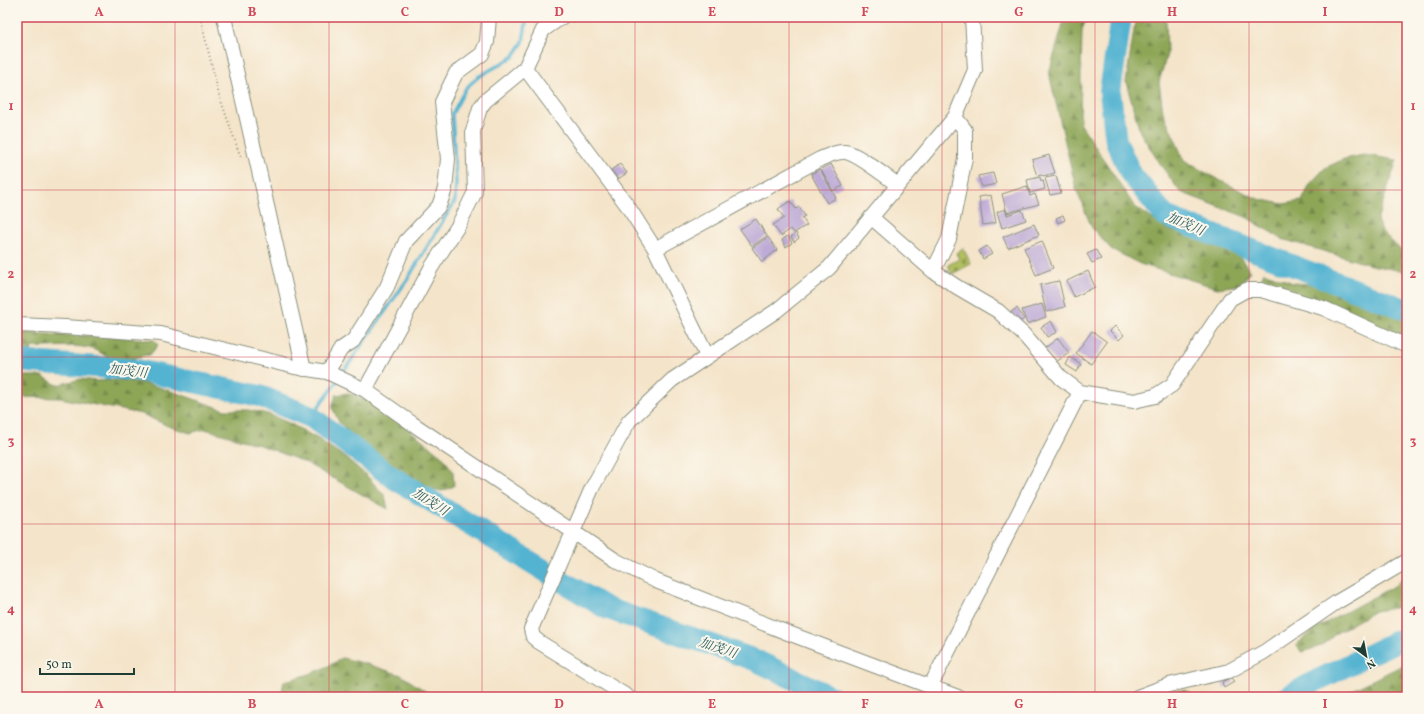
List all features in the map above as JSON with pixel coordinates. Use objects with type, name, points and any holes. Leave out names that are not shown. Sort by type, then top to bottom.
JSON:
[{"type":"street","points":[[224,17],[304,369]]},
{"type":"street","points":[[331,374],[341,350],[354,341],[387,287],[406,241],[439,206],[445,190],[448,159],[442,102],[456,73],[482,54],[487,42],[489,17]]},
{"type":"street","points":[[365,390],[430,268],[458,226],[475,192],[473,131],[480,108],[485,101],[525,68],[543,30],[562,17]]},
{"type":"street","points":[[628,697],[539,642],[534,637],[531,629],[592,488],[629,421],[672,380],[776,311],[829,268],[955,117],[975,70],[972,17]]},
{"type":"street","points":[[525,68],[627,205],[655,249],[707,356]]},
{"type":"street","points":[[933,271],[949,240],[965,158],[965,130],[955,117]]},
{"type":"street","points":[[655,249],[820,159],[836,153],[845,152],[855,156],[898,185]]},
{"type":"street","points":[[871,217],[933,271],[998,311],[1024,335],[1062,378],[1080,392],[1134,401],[1154,396],[1172,385],[1230,299],[1246,290],[1262,290],[1323,308],[1407,346]]},
{"type":"street","points":[[17,325],[161,334],[304,369],[331,374],[365,390],[573,532],[616,560],[656,581],[958,697]]},
{"type":"street","points":[[930,687],[1080,392]]},
{"type":"street","points":[[1137,697],[1169,685],[1229,671],[1264,652],[1337,602],[1407,561]]},
{"type":"path","points":[[200,17],[219,95],[244,164]]},
{"type":"green space","points":[[1065,17],[1087,17],[1082,30],[1080,123],[1134,206],[1168,230],[1208,238],[1236,252],[1250,271],[1241,285],[1217,288],[1140,264],[1111,249],[1092,228],[1076,189],[1049,73]]},
{"type":"green space","points":[[1136,17],[1166,17],[1167,54],[1159,82],[1163,112],[1184,160],[1215,178],[1258,199],[1283,204],[1302,201],[1310,184],[1325,168],[1344,159],[1364,155],[1397,160],[1377,220],[1382,232],[1407,256],[1407,272],[1371,265],[1282,239],[1246,217],[1180,192],[1140,132],[1126,82]]},
{"type":"green space","points":[[963,248],[971,264],[952,274],[948,265],[959,259],[956,253]]},
{"type":"green space","points":[[1264,272],[1293,283],[1332,287],[1388,309],[1407,320],[1407,342],[1261,280]]},
{"type":"green space","points":[[17,332],[108,336],[154,340],[158,345],[150,355],[124,361],[116,361],[93,349],[75,346],[32,347],[30,355],[17,352]]},
{"type":"green space","points":[[17,376],[42,376],[57,385],[81,379],[96,381],[120,380],[143,383],[225,410],[248,410],[268,414],[291,424],[318,439],[346,458],[367,476],[385,496],[388,509],[304,462],[263,446],[205,429],[190,433],[168,426],[142,414],[60,398],[17,397]]},
{"type":"green space","points":[[347,393],[367,400],[384,409],[442,456],[453,471],[454,486],[442,491],[423,487],[400,473],[356,439],[339,422],[332,407],[336,395]]},
{"type":"green space","points":[[1407,573],[1407,606],[1375,611],[1338,632],[1321,646],[1302,652],[1296,645],[1316,628],[1396,585]]},
{"type":"green space","points":[[342,658],[401,675],[434,697],[281,697],[284,681],[314,672]]},
{"type":"green space","points":[[1407,663],[1407,697],[1338,697]]},
{"type":"green space","points":[[1183,690],[1190,692],[1191,697],[1167,697],[1171,692]]},
{"type":"building","points":[[1049,155],[1055,173],[1037,176],[1032,160]]},
{"type":"building","points":[[620,164],[627,173],[618,179],[611,170]]},
{"type":"building","points":[[831,164],[843,186],[833,191],[821,169]]},
{"type":"building","points":[[820,169],[836,198],[827,203],[811,174]]},
{"type":"building","points":[[993,173],[996,184],[982,187],[978,176]]},
{"type":"building","points":[[1056,176],[1061,193],[1050,195],[1045,178]]},
{"type":"building","points":[[1040,177],[1041,181],[1043,180],[1045,189],[1030,193],[1027,180]]},
{"type":"building","points":[[1027,186],[1030,196],[1035,194],[1039,204],[1007,213],[1002,194]]},
{"type":"building","points":[[991,195],[996,223],[983,225],[979,197]]},
{"type":"building","points":[[790,201],[796,209],[799,207],[805,216],[802,218],[807,225],[794,233],[791,229],[781,236],[773,225],[784,218],[778,209]]},
{"type":"building","points":[[1005,209],[1007,215],[1022,210],[1026,220],[1002,228],[997,212]]},
{"type":"building","points":[[1063,215],[1065,220],[1058,223],[1056,218]]},
{"type":"building","points":[[756,219],[767,236],[752,246],[740,229]]},
{"type":"building","points":[[1034,224],[1039,235],[1008,248],[1003,237]]},
{"type":"building","points":[[796,233],[799,238],[794,242],[791,237]]},
{"type":"building","points":[[788,236],[792,243],[786,247],[782,240]]},
{"type":"building","points":[[768,237],[777,250],[762,262],[752,248]]},
{"type":"building","points":[[1042,241],[1053,268],[1036,275],[1024,248]]},
{"type":"building","points":[[987,246],[992,254],[983,259],[979,251]]},
{"type":"building","points":[[1096,250],[1101,259],[1092,263],[1087,254]]},
{"type":"building","points":[[1088,271],[1095,287],[1074,297],[1067,281]]},
{"type":"building","points":[[1059,281],[1065,307],[1046,312],[1040,285]]},
{"type":"building","points":[[1042,304],[1046,317],[1027,324],[1022,310]]},
{"type":"building","points":[[1017,308],[1024,319],[1018,323],[1011,312]]},
{"type":"building","points":[[1051,321],[1057,332],[1047,337],[1041,327]]},
{"type":"building","points":[[1115,326],[1124,335],[1119,340],[1110,331]]},
{"type":"building","points":[[1092,331],[1107,342],[1091,364],[1076,353]]},
{"type":"building","points":[[1058,338],[1069,353],[1056,362],[1045,348]]},
{"type":"building","points":[[1070,357],[1081,364],[1077,372],[1066,365]]},
{"type":"building","points":[[1231,677],[1234,682],[1224,688],[1222,682]]},
{"type":"waterway","points":[[341,375],[407,280],[455,201],[456,182],[452,114],[466,88],[478,77],[513,57],[523,42],[527,17]]},
{"type":"waterway","name":"加茂川","points":[[1121,17],[1110,92],[1116,141],[1131,174],[1165,216],[1407,310]]},
{"type":"waterway","name":"加茂川","points":[[17,361],[137,370],[260,396],[311,417],[392,477],[606,608],[755,660],[831,697]]},
{"type":"waterway","points":[[311,417],[338,380]]},
{"type":"waterway","name":"加茂川","points":[[1287,697],[1407,636]]}]
